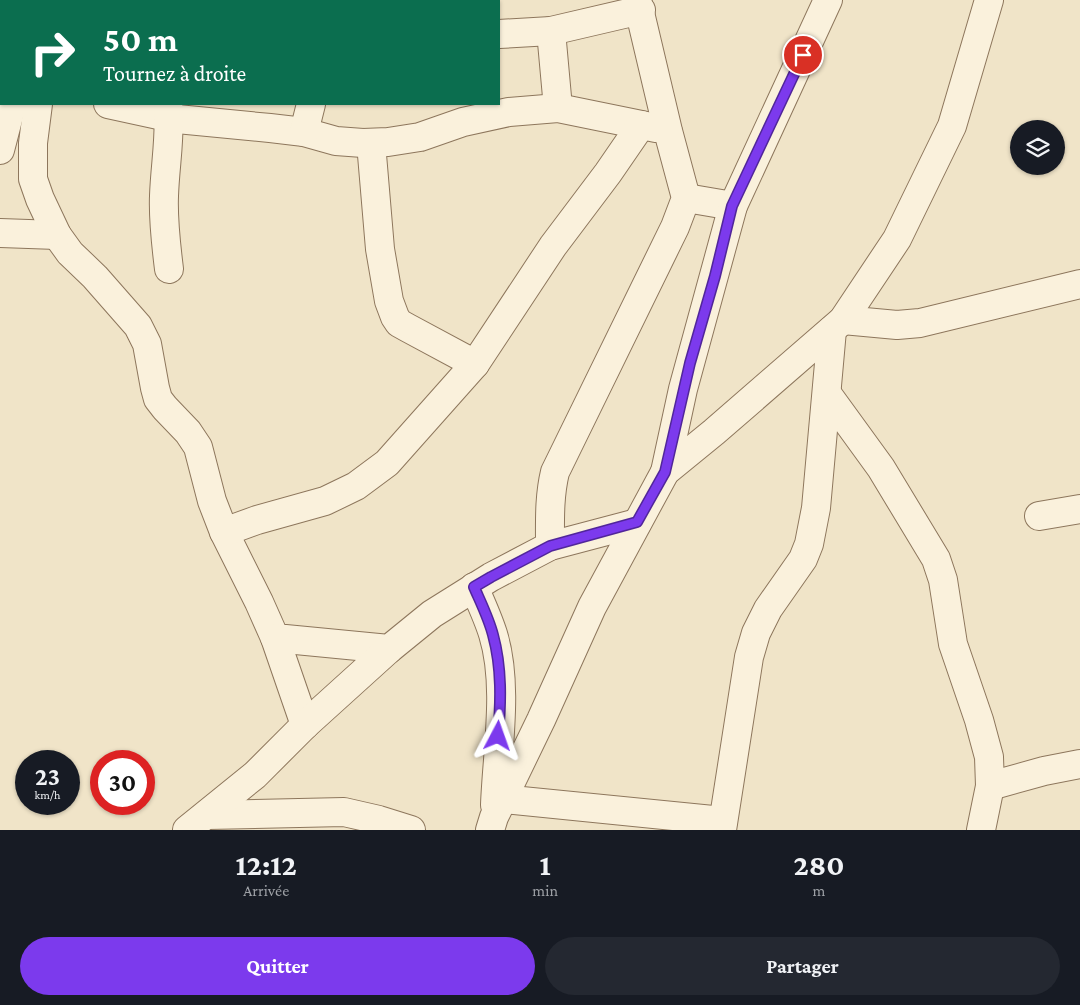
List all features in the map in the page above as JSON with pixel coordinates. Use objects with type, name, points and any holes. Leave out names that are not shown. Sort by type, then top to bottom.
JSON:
[{"type":"street","points":[[496,815],[592,607],[665,472],[685,380],[732,206],[828,0]]},
{"type":"street","points":[[665,472],[838,325],[897,239],[952,126],[988,0]]},
{"type":"street","points":[[500,34],[551,31],[639,5],[668,131],[686,198],[675,227],[575,434],[557,467],[551,486],[549,513],[550,546]]},
{"type":"street","points":[[551,31],[558,108]]},
{"type":"street","points":[[0,150],[12,105]]},
{"type":"street","points":[[38,105],[33,143],[33,179],[40,199],[57,235],[70,253],[95,277],[138,326],[147,344],[158,399],[198,446],[212,501],[224,532],[275,638],[305,725]]},
{"type":"street","points":[[117,105],[169,111],[304,132],[336,141],[371,143],[420,137],[463,122],[509,112],[558,108],[668,131]]},
{"type":"street","points":[[304,132],[311,105]]},
{"type":"street","points":[[169,111],[164,198],[169,269]]},
{"type":"street","points":[[224,532],[257,520],[325,501],[356,486],[387,463],[475,364],[553,246],[608,173],[641,125]]},
{"type":"street","points":[[371,143],[380,249],[389,301],[395,317],[399,323],[475,364]]},
{"type":"street","points":[[686,198],[732,206]]},
{"type":"street","points":[[0,233],[57,235]]},
{"type":"street","points":[[838,325],[920,323],[1080,284]]},
{"type":"street","points":[[496,815],[723,825],[749,657],[756,633],[792,572],[803,559],[810,544],[838,325]]},
{"type":"street","points":[[828,395],[881,468],[936,559],[943,580],[953,644],[989,757],[990,786],[981,830]]},
{"type":"street","points":[[1039,516],[1080,509]]},
{"type":"street","points":[[197,822],[255,775],[305,725],[389,649],[432,614],[491,577],[550,546],[637,522]]},
{"type":"street","points":[[474,587],[493,634],[499,664],[500,704],[496,815]]},
{"type":"street","points":[[275,638],[389,649]]},
{"type":"street","points":[[990,786],[1044,771],[1080,764]]},
{"type":"street","points":[[197,822],[344,812],[411,830]]},
{"type":"route","points":[[498,736],[500,704],[499,664],[493,634],[474,587],[550,546],[637,522],[665,472],[683,389],[715,276],[732,206],[803,55]]}]
